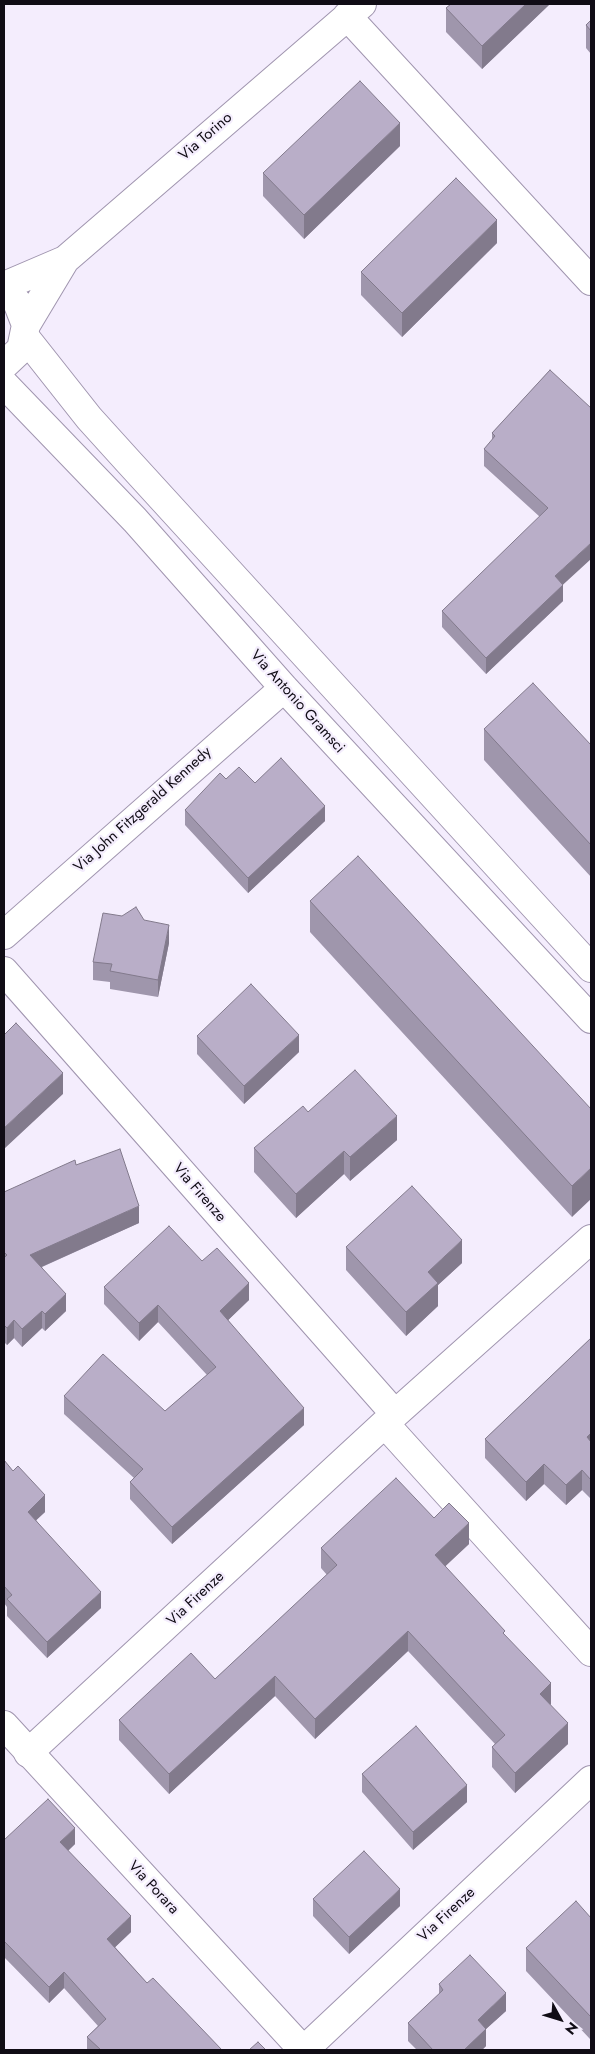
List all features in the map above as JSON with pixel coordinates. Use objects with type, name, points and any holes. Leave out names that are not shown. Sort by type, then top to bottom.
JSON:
[{"type":"street","name":"Via Torino","points":[[4,286],[65,260],[354,10],[591,281]]},
{"type":"street","name":"Via Torino","points":[[4,365],[21,349],[26,331],[65,260]]},
{"type":"street","points":[[4,291],[17,302],[26,331],[88,418],[591,968]]},
{"type":"street","name":"Via Antonio Gramsci","points":[[4,384],[135,520],[284,688],[591,1019]]},
{"type":"street","name":"Via John Fitzgerald Kennedy","points":[[4,935],[284,688]]},
{"type":"street","name":"Via Firenze","points":[[4,971],[591,1652]]},
{"type":"street","name":"Via Firenze","points":[[28,1752],[390,1419],[591,1238]]},
{"type":"street","name":"Via Porara","points":[[4,1725],[303,2050]]},
{"type":"street","name":"Via Firenze","points":[[303,2050],[591,1780]]},
{"type":"building","points":[[451,4],[526,4],[482,46],[446,8]]},
{"type":"building","points":[[591,20],[591,31],[586,25]]},
{"type":"building","points":[[360,81],[400,123],[304,215],[263,173]]},
{"type":"building","points":[[456,178],[497,220],[402,313],[361,272]]},
{"type":"building","points":[[550,370],[591,408],[591,543],[555,576],[563,585],[486,658],[442,611],[548,508],[484,449],[495,436],[492,433]]},
{"type":"building","points":[[533,683],[591,745],[591,845],[484,729]]},
{"type":"building","points":[[281,758],[325,806],[248,878],[185,810],[220,773],[226,779],[239,767],[255,783]]},
{"type":"building","points":[[358,856],[591,1109],[591,1168],[572,1186],[310,901]]},
{"type":"building","points":[[136,907],[144,920],[169,925],[158,980],[110,971],[112,964],[93,962],[103,913],[122,916]]},
{"type":"building","points":[[251,984],[299,1035],[244,1086],[197,1036]]},
{"type":"building","points":[[16,1023],[63,1073],[4,1128],[4,1035]]},
{"type":"building","points":[[355,1070],[397,1116],[350,1157],[344,1151],[296,1194],[254,1148],[303,1106],[308,1112]]},
{"type":"building","points":[[120,1149],[139,1206],[30,1255],[66,1294],[45,1314],[42,1311],[22,1329],[14,1320],[7,1328],[4,1325],[4,1258],[7,1255],[4,1252],[4,1192],[75,1160],[76,1165]]},
{"type":"building","points":[[412,1186],[462,1240],[428,1272],[438,1283],[406,1312],[346,1247]]},
{"type":"building","points":[[169,1226],[202,1261],[217,1248],[249,1283],[220,1311],[304,1408],[172,1527],[130,1482],[143,1469],[64,1396],[103,1354],[165,1411],[216,1367],[158,1305],[139,1323],[104,1287]]},
{"type":"building","points":[[591,1338],[591,1433],[587,1437],[591,1442],[591,1480],[582,1470],[566,1485],[544,1464],[526,1482],[485,1439]]},
{"type":"building","points":[[4,1460],[13,1471],[18,1466],[45,1495],[28,1512],[101,1592],[47,1642],[7,1599],[12,1595],[4,1586]]},
{"type":"building","points":[[396,1478],[434,1518],[449,1503],[469,1523],[435,1555],[505,1631],[503,1633],[551,1683],[540,1694],[568,1723],[515,1773],[492,1747],[505,1735],[408,1631],[315,1719],[275,1676],[169,1774],[119,1720],[191,1653],[215,1679],[337,1565],[321,1548]]},
{"type":"building","points":[[416,1726],[467,1785],[413,1832],[362,1774]]},
{"type":"building","points":[[48,1799],[75,1828],[60,1842],[131,1916],[107,1939],[147,1983],[153,1978],[222,2050],[101,2050],[87,2037],[106,2019],[64,1972],[49,1987],[4,1941],[4,1840]]},
{"type":"building","points":[[364,1851],[400,1889],[349,1937],[313,1899]]},
{"type":"building","points":[[576,1901],[591,1918],[590,2016],[526,1948]]},
{"type":"building","points":[[470,1955],[506,1993],[478,2020],[486,2029],[464,2050],[433,2050],[408,2023],[443,1990],[439,1984]]},
{"type":"building","points":[[258,2042],[266,2050],[249,2050]]}]
